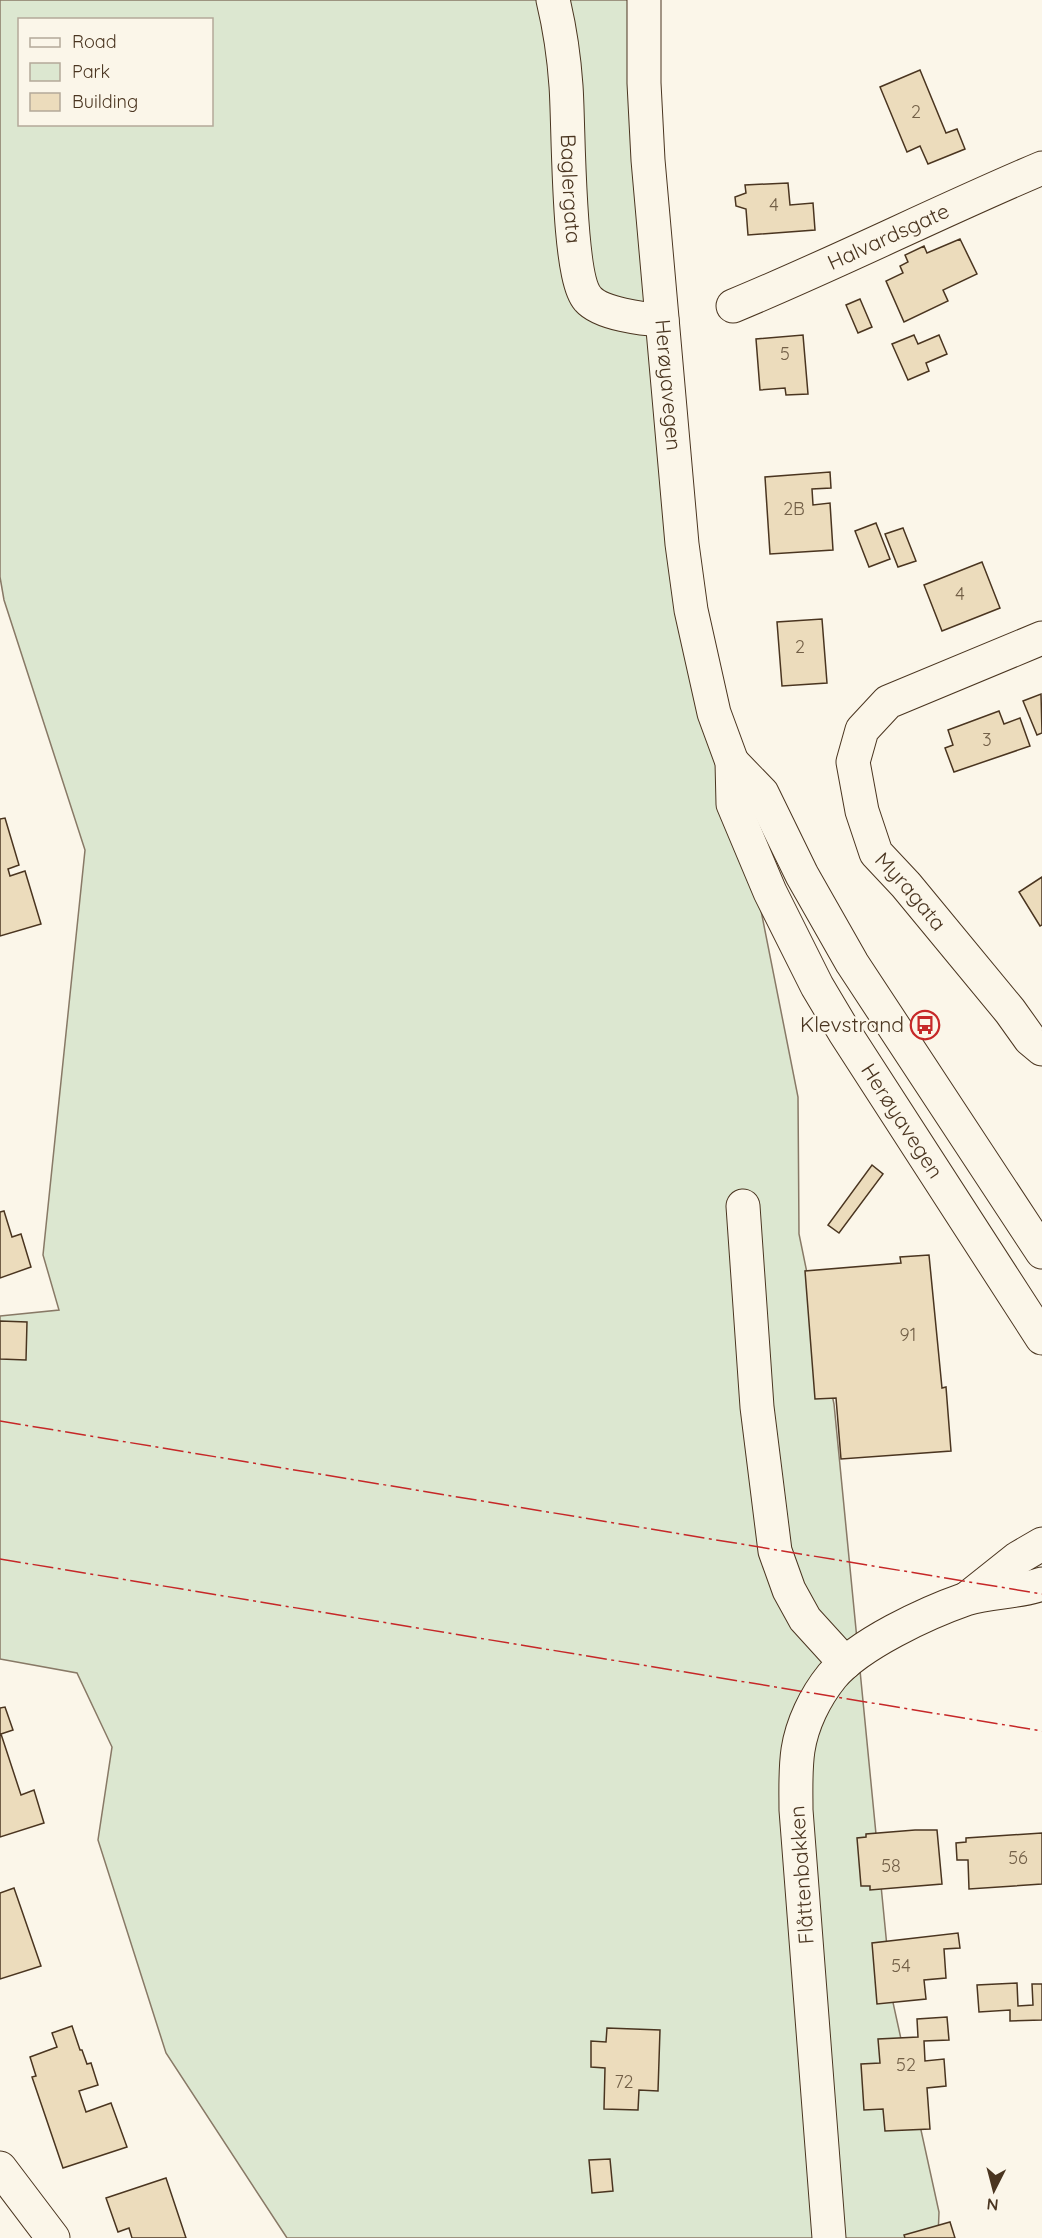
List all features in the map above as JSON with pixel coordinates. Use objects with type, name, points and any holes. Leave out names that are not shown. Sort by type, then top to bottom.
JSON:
[{"type":"main road","name":"Baglergata","points":[[553,0],[562,37],[573,236],[575,263],[580,285],[588,300],[603,309],[643,319],[662,320]]},
{"type":"main road","name":"Herøyavegen","points":[[644,0],[644,83],[648,160],[682,544],[691,610],[714,713],[732,762],[733,804],[770,892],[817,986],[1042,1338]]},
{"type":"main road","name":"Halvardsgate","points":[[733,306],[817,271],[960,203],[1042,168]]},
{"type":"main road","name":"Myragata","points":[[1042,638],[888,702],[862,730],[853,762],[862,812],[876,853],[906,885],[1010,1011],[1030,1039],[1042,1048]]},
{"type":"main road","name":"Herøyavegen","points":[[732,762],[762,793],[802,875],[852,963],[1042,1252]]},
{"type":"main road","points":[[743,1206],[757,1407],[775,1551],[789,1590],[806,1619],[845,1663]]},
{"type":"main road","points":[[1030,1551],[1039,1591]]},
{"type":"main road","name":"Flåttenbakken","points":[[829,2238],[800,1868],[796,1779],[798,1750],[810,1709],[832,1676],[845,1663],[879,1640],[912,1622],[968,1598],[1030,1551]]},
{"type":"main road","name":"Flåttenbakken","points":[[968,1598],[1039,1591]]},
{"type":"main road","points":[[0,2168],[53,2238]]},
{"type":"green space","points":[[0,0],[628,0],[691,591],[749,850],[798,1097],[799,1234],[834,1404],[892,1998],[939,2212],[938,2238],[287,2238],[166,2053],[98,1840],[112,1747],[77,1673],[0,1659],[0,1316],[59,1310],[43,1255],[85,850],[4,600],[0,577]]},
{"type":"building","points":[[920,70],[946,133],[957,129],[965,149],[928,164],[920,146],[907,152],[880,87]]},
{"type":"building","points":[[788,183],[790,205],[813,203],[815,230],[748,235],[746,209],[736,206],[735,197],[746,193],[745,185]]},
{"type":"building","points":[[960,239],[977,274],[943,290],[948,301],[904,322],[886,281],[903,273],[900,266],[908,262],[905,255],[924,246],[927,253]]},
{"type":"building","points":[[860,299],[872,327],[858,333],[846,305]]},
{"type":"building","points":[[803,335],[808,394],[786,395],[785,388],[760,390],[756,339]]},
{"type":"building","points":[[914,335],[918,344],[939,335],[947,354],[926,363],[929,371],[908,380],[892,344]]},
{"type":"building","points":[[830,472],[831,488],[812,489],[813,505],[830,503],[833,550],[770,554],[765,477]]},
{"type":"building","points":[[876,523],[890,559],[869,567],[855,531]]},
{"type":"building","points":[[903,528],[916,561],[898,567],[885,534]]},
{"type":"building","points":[[982,562],[1000,608],[942,631],[924,585]]},
{"type":"building","points":[[822,619],[827,683],[782,686],[777,622]]},
{"type":"building","points":[[1041,694],[1042,733],[1037,735],[1023,701]]},
{"type":"building","points":[[999,711],[1004,724],[1020,718],[1030,746],[954,772],[945,748],[953,745],[948,730]]},
{"type":"building","points":[[5,818],[19,865],[8,869],[10,876],[25,871],[41,924],[0,936],[0,819]]},
{"type":"building","points":[[1042,877],[1042,925],[1040,926],[1019,892]]},
{"type":"building","points":[[872,1165],[883,1174],[839,1233],[828,1225]]},
{"type":"building","points":[[4,1211],[12,1237],[21,1234],[31,1267],[0,1278],[0,1212]]},
{"type":"building","points":[[929,1255],[942,1388],[946,1387],[951,1451],[841,1459],[836,1398],[815,1399],[805,1271],[901,1263],[900,1257]]},
{"type":"building","points":[[0,1321],[27,1322],[26,1360],[0,1359]]},
{"type":"building","points":[[5,1707],[13,1730],[1,1734],[21,1795],[34,1790],[44,1823],[0,1837],[0,1708]]},
{"type":"building","points":[[937,1830],[942,1884],[870,1890],[870,1886],[861,1886],[857,1838],[866,1837],[866,1834]]},
{"type":"building","points":[[1042,1833],[1042,1884],[969,1889],[968,1860],[957,1860],[956,1843],[966,1842],[966,1838]]},
{"type":"building","points":[[14,1888],[41,1966],[0,1979],[0,1893]]},
{"type":"building","points":[[958,1933],[960,1948],[944,1949],[946,1978],[924,1980],[926,1999],[877,2004],[872,1943]]},
{"type":"building","points":[[1017,1983],[1018,2006],[1033,2005],[1032,1984],[1042,1984],[1042,2020],[1010,2021],[1010,2010],[979,2012],[977,1985]]},
{"type":"building","points":[[947,2017],[949,2040],[924,2041],[925,2061],[944,2059],[946,2086],[927,2088],[930,2129],[885,2131],[883,2109],[864,2110],[861,2064],[880,2063],[878,2039],[918,2037],[917,2019]]},
{"type":"building","points":[[72,2026],[87,2064],[91,2063],[98,2085],[79,2091],[86,2112],[111,2103],[127,2147],[63,2168],[32,2077],[36,2076],[30,2057],[57,2047],[52,2033]]},
{"type":"building","points":[[607,2028],[660,2030],[658,2091],[639,2090],[638,2110],[604,2109],[605,2068],[591,2067],[591,2041],[606,2042]]},
{"type":"building","points":[[610,2159],[613,2191],[592,2193],[589,2160]]},
{"type":"building","points":[[166,2178],[186,2238],[132,2238],[129,2228],[118,2232],[106,2198]]},
{"type":"building","points":[[950,2222],[955,2238],[905,2238],[904,2235]]},
{"type":"power","points":[[0,1421],[1042,1594]]},
{"type":"power","points":[[0,1559],[1042,1731]]},
{"type":"place","name":"Klevstrand","points":[[925,1025]]}]
